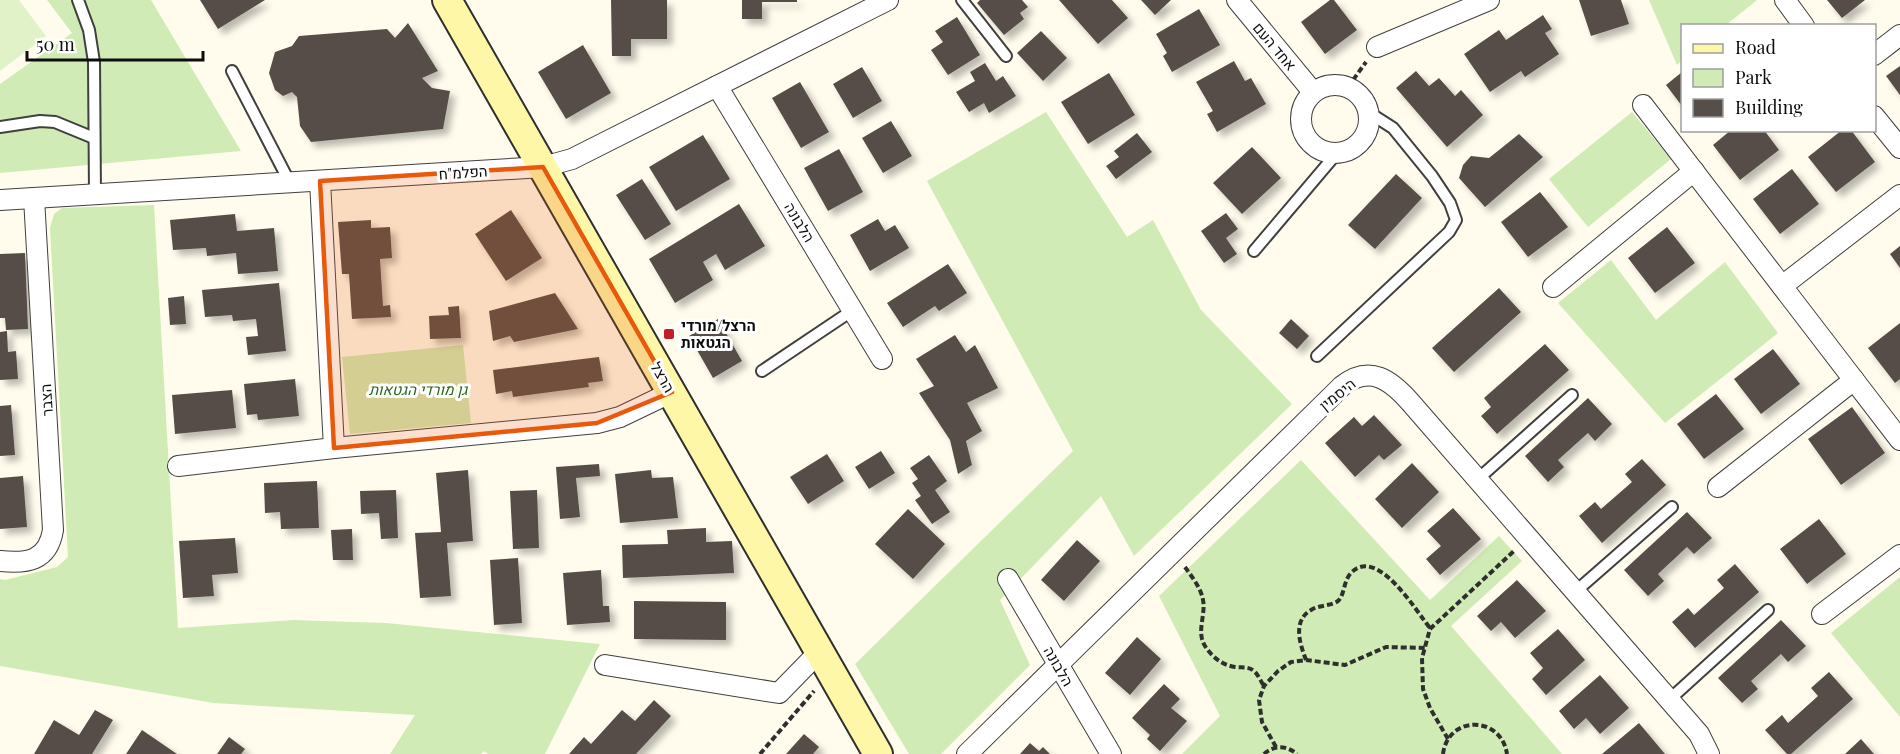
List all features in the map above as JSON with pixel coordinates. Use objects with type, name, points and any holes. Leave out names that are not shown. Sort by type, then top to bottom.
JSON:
[{"type":"street","name":"הרצל","points":[[447,0],[878,754]]},
{"type":"street","name":"הפלמ\"ח","points":[[0,200],[543,167],[572,159],[888,0]]},
{"type":"street","name":"אחד העם","points":[[1237,0],[1313,92]]},
{"type":"street","points":[[1377,47],[1489,0]]},
{"type":"street","points":[[1785,0],[1803,24]]},
{"type":"street","points":[[1876,54],[1900,35]]},
{"type":"street","points":[[1328,85],[1348,87],[1362,97],[1368,112],[1368,127],[1360,141],[1352,148],[1337,153],[1326,152],[1309,140],[1303,130],[1302,110],[1306,100],[1313,92],[1328,85]]},
{"type":"street","name":"הלבונה","points":[[717,86],[882,359]]},
{"type":"street","points":[[1643,105],[1900,440]]},
{"type":"street","points":[[1876,117],[1900,148]]},
{"type":"street","points":[[1554,287],[1694,171]]},
{"type":"street","points":[[320,181],[334,448]]},
{"type":"street","points":[[1782,286],[1900,195]]},
{"type":"street","name":"הצבר","points":[[0,561],[21,562],[34,559],[49,546],[53,530],[34,198]]},
{"type":"street","name":"היסמין","points":[[967,754],[1342,386],[1361,376],[1381,378],[1403,394],[1699,734],[1709,754]]},
{"type":"street","points":[[1718,488],[1854,380]]},
{"type":"street","points":[[178,466],[334,448],[597,423],[620,417],[672,392]]},
{"type":"street","points":[[1822,614],[1900,555]]},
{"type":"street","name":"הלבונה","points":[[1008,579],[1111,754]]},
{"type":"street","points":[[604,665],[779,693],[826,661]]},
{"type":"lane","points":[[78,0],[89,30],[94,62],[95,195]]},
{"type":"lane","points":[[962,0],[1006,56]]},
{"type":"lane","points":[[232,71],[290,183]]},
{"type":"lane","points":[[1317,356],[1449,232],[1456,220],[1450,202],[1393,128],[1368,112]]},
{"type":"lane","points":[[0,127],[40,121],[55,122],[94,138]]},
{"type":"lane","points":[[1254,251],[1337,153]]},
{"type":"lane","points":[[762,371],[853,310]]},
{"type":"lane","points":[[1478,479],[1572,395]]},
{"type":"lane","points":[[1575,592],[1672,507]]},
{"type":"lane","points":[[1669,700],[1768,610]]},
{"type":"path","points":[[1348,87],[1377,47]]},
{"type":"path","points":[[1448,739],[1430,708],[1423,689],[1422,658],[1430,629],[1528,538]]},
{"type":"path","points":[[1174,551],[1196,583],[1203,599],[1201,630],[1203,644],[1220,662],[1235,667],[1247,667],[1254,671],[1264,686]]},
{"type":"path","points":[[1306,660],[1298,640],[1304,617],[1311,610],[1336,602],[1341,597],[1343,585],[1351,573],[1359,567],[1370,567],[1385,573],[1430,629]]},
{"type":"path","points":[[1276,747],[1262,722],[1259,700],[1264,686],[1278,671],[1292,663],[1306,660],[1346,665],[1386,648],[1425,648]]},
{"type":"path","points":[[760,754],[826,661]]},
{"type":"path","points":[[1443,754],[1448,739],[1455,732],[1463,727],[1483,725],[1500,737],[1507,754]]},
{"type":"path","points":[[1264,754],[1276,747],[1289,749],[1297,754]]},
{"type":"highlighted area","points":[[543,167],[672,392],[597,423],[334,448],[320,181]]},
{"type":"green space","points":[[0,0],[19,0],[46,36],[0,71]]},
{"type":"green space","points":[[47,0],[151,0],[241,151],[0,173],[0,84],[72,33]]},
{"type":"green space","points":[[1649,0],[1757,0],[1727,24],[1681,24],[1681,61],[1677,65]]},
{"type":"green space","points":[[1046,112],[1127,237],[1153,220],[1201,310],[1292,404],[1134,556],[1101,496],[1000,600],[1030,665],[941,754],[909,754],[855,664],[1073,451],[927,181]]},
{"type":"green space","points":[[1632,112],[1671,159],[1588,227],[1549,179]]},
{"type":"green space","points":[[154,205],[178,628],[293,620],[386,623],[600,644],[545,754],[488,754],[484,751],[481,754],[390,754],[415,715],[214,703],[0,666],[0,579],[5,580],[57,567],[68,557],[50,228],[54,214],[62,208]]},
{"type":"green space","points":[[1611,260],[1656,320],[1725,262],[1778,333],[1665,423],[1558,303]]},
{"type":"green space","name":"גן מורדי הגטאות","points":[[463,345],[471,423],[350,434],[342,357]]},
{"type":"green space","points":[[1301,460],[1430,600],[1499,536],[1522,561],[1451,626],[1562,754],[1182,754],[1220,716],[1159,596]]},
{"type":"green space","points":[[1900,577],[1900,717],[1831,633]]},
{"type":"building","points":[[200,0],[265,0],[218,29]]},
{"type":"building","points":[[611,0],[667,0],[667,39],[631,39],[631,56],[612,56]]},
{"type":"building","points":[[742,0],[797,0],[797,2],[762,2],[762,19],[742,19]]},
{"type":"building","points":[[980,0],[1022,0],[1028,7],[1020,13],[1024,19],[1004,35],[977,3]]},
{"type":"building","points":[[1059,0],[1112,0],[1128,18],[1098,44]]},
{"type":"building","points":[[1141,0],[1171,0],[1155,15]]},
{"type":"building","points":[[1330,0],[1334,0],[1357,30],[1325,54],[1301,22]]},
{"type":"building","points":[[1579,0],[1621,0],[1629,24],[1591,36]]},
{"type":"building","points":[[1827,0],[1865,0],[1842,18]]},
{"type":"building","points":[[1199,9],[1220,45],[1172,72],[1163,56],[1167,53],[1156,34]]},
{"type":"building","points":[[1543,15],[1552,29],[1545,33],[1559,54],[1525,77],[1521,71],[1490,92],[1464,54],[1499,30],[1506,40]]},
{"type":"building","points":[[957,17],[980,55],[948,75],[931,50],[943,42],[935,31]]},
{"type":"building","points":[[408,23],[438,71],[422,78],[432,88],[450,91],[443,129],[311,142],[300,126],[297,97],[292,92],[283,96],[275,90],[269,73],[275,52],[292,46],[299,36],[387,29],[395,38]]},
{"type":"building","points":[[1041,31],[1067,58],[1043,81],[1017,53]]},
{"type":"building","points":[[583,45],[611,93],[566,119],[538,72]]},
{"type":"building","points":[[1234,61],[1245,81],[1251,78],[1266,104],[1217,132],[1207,114],[1213,111],[1196,82]]},
{"type":"building","points":[[985,63],[996,81],[1003,76],[1016,96],[989,113],[984,103],[969,112],[956,92],[975,81],[970,72]]},
{"type":"building","points":[[1900,66],[1900,95],[1886,76]]},
{"type":"building","points":[[862,67],[882,101],[853,118],[833,84]]},
{"type":"building","points":[[1416,71],[1429,86],[1439,78],[1455,96],[1461,90],[1483,115],[1447,147],[1396,88]]},
{"type":"building","points":[[1109,73],[1135,115],[1088,144],[1061,102]]},
{"type":"building","points":[[1681,73],[1681,105],[1666,85]]},
{"type":"building","points":[[800,82],[829,132],[801,148],[772,98]]},
{"type":"building","points":[[891,121],[912,156],[883,173],[862,138]]},
{"type":"building","points":[[1729,132],[1766,132],[1779,150],[1740,180],[1713,145]]},
{"type":"building","points":[[1839,132],[1852,132],[1875,162],[1836,192],[1808,157]]},
{"type":"building","points":[[1137,133],[1152,152],[1116,179],[1106,166],[1119,157],[1114,151]]},
{"type":"building","points":[[1519,134],[1543,157],[1485,207],[1459,178],[1463,165],[1471,156],[1489,158]]},
{"type":"building","points":[[703,135],[730,179],[676,211],[649,167]]},
{"type":"building","points":[[1252,147],[1281,178],[1242,214],[1213,183]]},
{"type":"building","points":[[839,149],[863,192],[828,211],[804,168]]},
{"type":"building","points":[[1792,169],[1819,204],[1780,234],[1753,199]]},
{"type":"building","points":[[1396,174],[1422,198],[1375,249],[1348,225]]},
{"type":"building","points":[[642,179],[671,224],[645,240],[616,195]]},
{"type":"building","points":[[1540,192],[1568,227],[1528,257],[1501,222]]},
{"type":"building","points":[[739,204],[765,246],[725,270],[716,254],[703,262],[713,280],[675,303],[649,259]]},
{"type":"building","points":[[511,210],[542,258],[506,281],[475,234]]},
{"type":"building","points":[[1226,213],[1238,229],[1226,238],[1237,254],[1224,263],[1201,231]]},
{"type":"building","points":[[235,214],[237,231],[274,228],[278,271],[238,274],[236,253],[207,256],[206,248],[173,250],[170,220]]},
{"type":"building","points":[[878,219],[885,231],[895,225],[909,248],[870,271],[850,235]]},
{"type":"building","points":[[371,220],[371,228],[390,227],[392,258],[380,259],[383,306],[390,305],[391,317],[352,319],[349,274],[342,274],[338,222]]},
{"type":"building","points":[[1667,227],[1695,263],[1655,293],[1628,258]]},
{"type":"building","points":[[1900,246],[1900,268],[1890,254]]},
{"type":"building","points":[[25,253],[28,329],[6,330],[5,318],[0,318],[0,254]]},
{"type":"building","points":[[948,264],[967,293],[939,311],[935,306],[903,327],[887,303]]},
{"type":"building","points":[[279,283],[286,351],[248,355],[246,337],[258,336],[256,319],[233,321],[232,315],[205,317],[202,290]]},
{"type":"building","points":[[1499,288],[1521,312],[1454,372],[1432,348]]},
{"type":"building","points":[[555,293],[578,329],[514,342],[510,336],[493,341],[489,311]]},
{"type":"building","points":[[184,296],[186,324],[170,325],[168,298]]},
{"type":"building","points":[[459,306],[461,338],[430,339],[429,316],[449,315],[448,307]]},
{"type":"building","points":[[718,319],[742,361],[713,378],[689,336]]},
{"type":"building","points":[[1291,319],[1309,336],[1297,349],[1279,333]]},
{"type":"building","points":[[1900,323],[1900,379],[1895,383],[1868,348]]},
{"type":"building","points":[[7,331],[8,352],[16,351],[18,379],[0,380],[0,332]]},
{"type":"building","points":[[955,335],[966,352],[975,345],[998,388],[967,403],[982,431],[966,441],[972,465],[958,474],[950,440],[919,393],[934,386],[916,359]]},
{"type":"building","points":[[1545,344],[1569,370],[1497,434],[1481,416],[1491,407],[1484,398]]},
{"type":"building","points":[[1773,349],[1800,384],[1761,414],[1734,379]]},
{"type":"building","points":[[599,357],[603,381],[588,383],[589,387],[513,397],[512,391],[496,394],[493,370]]},
{"type":"building","points":[[295,379],[299,416],[258,420],[257,414],[247,415],[244,384]]},
{"type":"building","points":[[232,390],[236,428],[175,434],[172,395]]},
{"type":"building","points":[[1716,394],[1744,429],[1704,459],[1677,424]]},
{"type":"building","points":[[1588,398],[1612,424],[1595,441],[1588,433],[1558,460],[1564,467],[1548,482],[1525,456]]},
{"type":"building","points":[[11,405],[15,455],[0,456],[0,406]]},
{"type":"building","points":[[1852,407],[1885,453],[1841,485],[1808,439]]},
{"type":"building","points":[[1374,415],[1402,445],[1384,460],[1379,455],[1355,477],[1325,443],[1354,417],[1362,426]]},
{"type":"building","points":[[881,451],[895,473],[869,489],[855,467]]},
{"type":"building","points":[[827,454],[844,481],[808,504],[790,477]]},
{"type":"building","points":[[929,455],[947,481],[935,490],[950,512],[932,524],[915,500],[921,496],[912,483],[918,479],[910,468]]},
{"type":"building","points":[[1642,459],[1666,485],[1602,543],[1579,516],[1595,502],[1601,509],[1632,482],[1625,474]]},
{"type":"building","points":[[1412,463],[1439,492],[1402,528],[1375,499]]},
{"type":"building","points":[[599,464],[600,476],[576,478],[580,517],[560,519],[556,467]]},
{"type":"building","points":[[468,470],[473,541],[447,543],[451,596],[420,598],[415,533],[441,532],[436,473]]},
{"type":"building","points":[[651,470],[652,478],[673,477],[678,518],[620,523],[615,474]]},
{"type":"building","points":[[23,476],[27,527],[0,529],[0,478]]},
{"type":"building","points":[[317,481],[319,528],[281,529],[280,512],[265,513],[264,483]]},
{"type":"building","points":[[396,490],[398,538],[381,539],[379,513],[361,514],[360,491]]},
{"type":"building","points":[[537,490],[539,548],[513,549],[510,491]]},
{"type":"building","points":[[1453,508],[1481,539],[1440,575],[1426,559],[1441,546],[1427,531]]},
{"type":"building","points":[[908,509],[945,544],[913,579],[875,544]]},
{"type":"building","points":[[1687,512],[1712,538],[1694,554],[1687,547],[1658,574],[1664,581],[1648,596],[1624,570]]},
{"type":"building","points":[[1819,519],[1846,554],[1807,584],[1780,549]]},
{"type":"building","points":[[706,528],[706,542],[732,541],[734,573],[623,578],[622,545],[668,544],[667,530]]},
{"type":"building","points":[[352,529],[353,560],[333,560],[331,530]]},
{"type":"building","points":[[235,538],[238,573],[212,575],[214,596],[183,598],[179,541]]},
{"type":"building","points":[[1077,540],[1100,561],[1064,601],[1041,580]]},
{"type":"building","points":[[518,558],[522,623],[494,625],[490,560]]},
{"type":"building","points":[[1735,564],[1759,592],[1695,648],[1672,622],[1688,608],[1694,615],[1724,588],[1717,580]]},
{"type":"building","points":[[601,570],[603,606],[609,606],[610,622],[567,625],[563,573]]},
{"type":"building","points":[[1517,580],[1546,611],[1515,638],[1501,622],[1491,631],[1477,616]]},
{"type":"building","points":[[634,601],[726,602],[726,640],[634,639]]},
{"type":"building","points":[[1781,620],[1806,646],[1788,662],[1781,654],[1751,681],[1758,689],[1742,703],[1718,678]]},
{"type":"building","points":[[1558,629],[1585,660],[1546,695],[1532,679],[1543,668],[1530,653]]},
{"type":"building","points":[[1137,637],[1161,659],[1130,695],[1105,673]]},
{"type":"building","points":[[1829,672],[1853,699],[1791,754],[1787,754],[1765,730],[1782,715],[1788,723],[1818,696],[1811,688]]},
{"type":"building","points":[[1600,675],[1629,708],[1600,734],[1586,718],[1574,729],[1559,711]]},
{"type":"building","points":[[1164,684],[1180,699],[1171,708],[1187,721],[1160,751],[1147,739],[1150,735],[1132,718]]},
{"type":"building","points":[[654,700],[671,716],[636,754],[569,754],[584,737],[591,744],[622,710],[635,721]]},
{"type":"building","points":[[95,710],[113,720],[92,754],[34,754],[54,720],[79,735]]},
{"type":"building","points":[[1639,723],[1665,754],[1602,754]]},
{"type":"building","points":[[142,730],[177,754],[126,754]]},
{"type":"building","points":[[804,734],[819,747],[813,754],[786,754]]},
{"type":"building","points":[[229,737],[245,749],[241,754],[217,754]]},
{"type":"building","points":[[1861,739],[1874,754],[1845,754]]},
{"type":"building","points":[[1030,743],[1039,751],[1043,747],[1050,754],[1020,754]]},
{"type":"place","name":"הרצל/מורדי הגטאות","points":[[669,334]]}]
